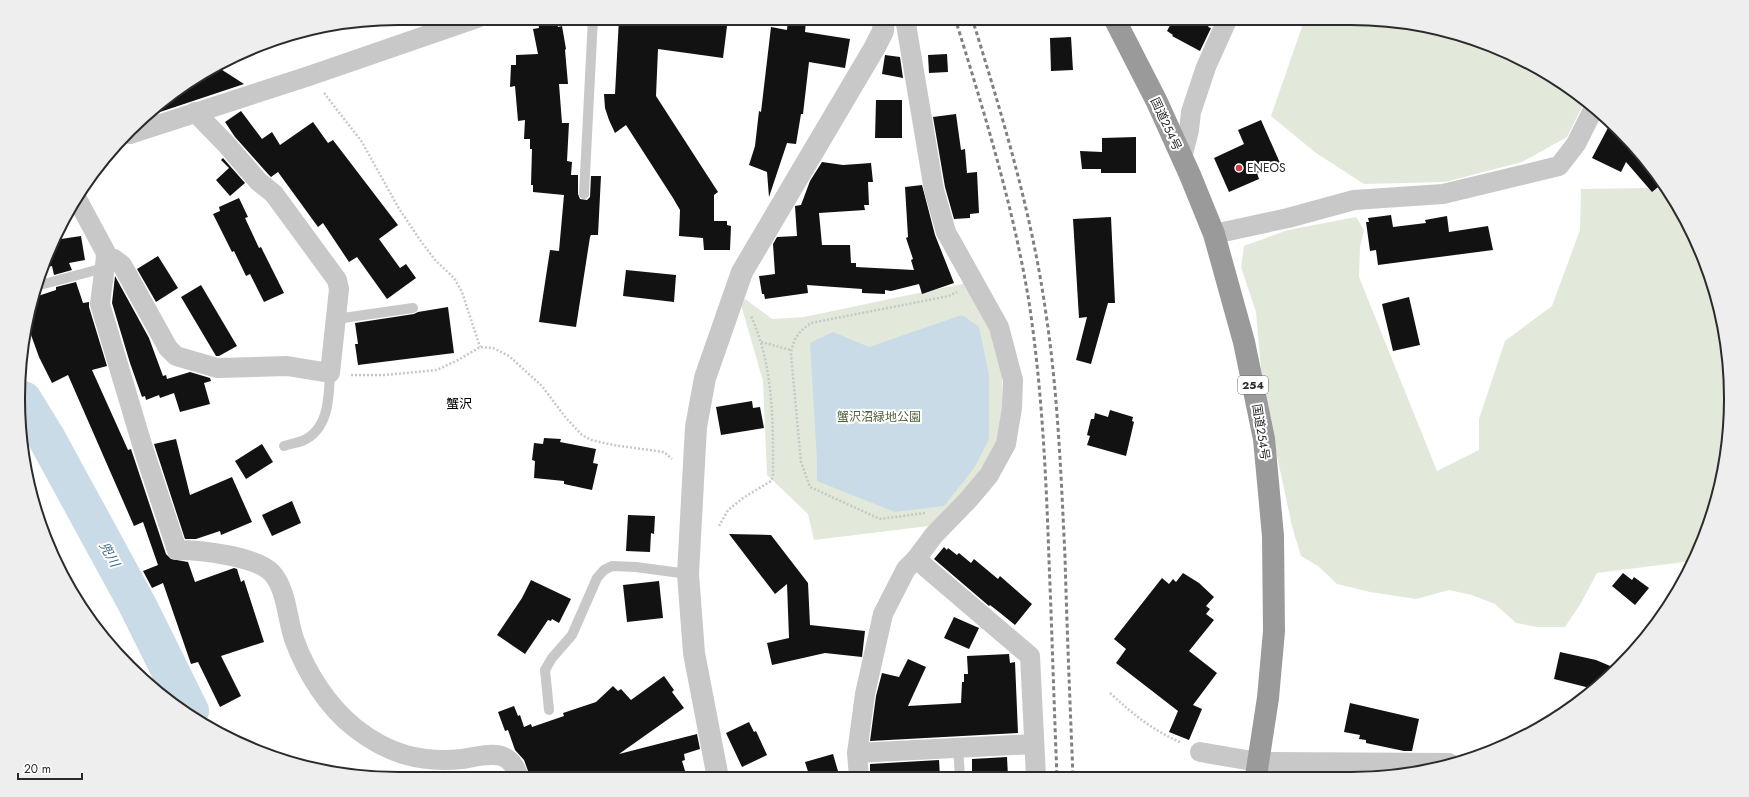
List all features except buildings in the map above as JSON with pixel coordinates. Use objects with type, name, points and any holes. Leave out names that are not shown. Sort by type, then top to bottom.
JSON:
[{"type":"highway","name":"国道254号","points":[[1118,25],[1157,102],[1214,234],[1244,342],[1264,439],[1273,536],[1274,631],[1268,698],[1257,769]]},
{"type":"street","points":[[136,132],[309,76],[432,25]]},
{"type":"street","points":[[717,772],[694,653],[688,574],[692,477],[696,427],[705,378],[742,272],[875,47],[883,31],[883,25]]},
{"type":"street","points":[[859,772],[857,752],[865,694],[884,614],[906,569],[916,559],[934,535],[989,475],[1006,444],[1012,408],[1013,380],[1007,354],[998,327],[946,232],[934,190],[906,25]]},
{"type":"street","points":[[1182,158],[1189,130],[1191,112],[1206,67],[1225,25]]},
{"type":"street","points":[[105,263],[114,259],[122,265],[168,348],[176,356],[216,368],[287,366],[330,373],[339,289],[337,280],[274,194],[258,181],[227,145],[195,112]]},
{"type":"street","points":[[1214,234],[1288,218],[1354,200],[1443,194],[1559,166],[1576,144],[1591,113]]},
{"type":"street","points":[[80,204],[105,251],[100,304],[144,452],[177,550],[219,552],[256,564],[271,572],[277,579],[289,616],[293,638],[309,673],[331,704],[354,727],[380,745],[397,753],[444,761],[490,756],[503,757],[512,762],[517,772]]},
{"type":"street","points":[[916,559],[1030,656],[1036,772]]},
{"type":"street","points":[[857,752],[1034,744]]},
{"type":"street","points":[[1200,752],[1257,769],[1428,764]]},
{"type":"lane","points":[[584,194],[593,25]]},
{"type":"lane","points":[[43,284],[105,263]]},
{"type":"lane","points":[[336,319],[413,308]]},
{"type":"lane","points":[[284,446],[303,440],[312,435],[322,424],[327,408],[330,373]]},
{"type":"lane","points":[[549,710],[545,670],[552,658],[572,634],[597,578],[604,570],[612,566],[636,567],[688,574]]},
{"type":"lane","points":[[958,747],[960,772]]},
{"type":"path","points":[[309,76],[362,142],[398,206],[420,240],[435,260],[454,278],[462,292],[480,347]]},
{"type":"path","points":[[953,515],[937,511],[880,519],[810,487],[801,462],[791,350],[792,344],[801,330],[811,323],[948,296],[976,285]]},
{"type":"path","points":[[718,526],[728,510],[743,498],[771,481],[773,477],[773,425],[769,382],[762,342],[746,307],[735,294]]},
{"type":"path","points":[[762,342],[791,350]]},
{"type":"path","points":[[330,373],[347,375],[385,375],[437,370],[480,347],[493,348],[509,356],[542,386],[566,418],[582,435],[591,440],[613,445],[664,452],[692,477]]},
{"type":"path","points":[[1110,693],[1136,716],[1160,733],[1200,752]]},
{"type":"green space","points":[[1303,25],[1350,25],[1399,28],[1447,38],[1493,53],[1516,64],[1558,88],[1583,106],[1567,137],[1522,162],[1445,182],[1364,184],[1316,153],[1271,116]]},
{"type":"green space","points":[[1649,188],[1660,190],[1674,212],[1696,256],[1711,302],[1721,350],[1723,374],[1724,398],[1721,447],[1717,471],[1704,519],[1686,562],[1597,573],[1581,603],[1565,627],[1538,627],[1516,623],[1495,604],[1472,595],[1449,590],[1416,599],[1370,592],[1337,584],[1318,566],[1301,556],[1292,526],[1263,391],[1256,312],[1241,267],[1244,246],[1288,230],[1356,217],[1364,230],[1360,247],[1359,277],[1437,471],[1479,450],[1479,419],[1505,341],[1552,306],[1580,230],[1581,189]]},
{"type":"green space","name":"蟹沢沼緑地公園","points":[[966,283],[993,335],[1002,371],[1003,408],[998,444],[966,490],[929,526],[814,540],[808,514],[767,475],[763,381],[741,305],[745,299],[772,319],[804,317]]},
{"type":"water","points":[[962,315],[979,327],[989,375],[989,439],[974,468],[944,506],[895,512],[817,481],[810,343],[833,332],[869,347]]},
{"type":"waterway","name":"兜川","points":[[25,404],[47,439],[138,606],[188,707]]},
{"type":"railway","points":[[957,25],[997,159],[1015,230],[1029,302],[1037,366],[1045,463],[1057,772]]},
{"type":"railway","points":[[974,25],[1015,164],[1033,239],[1050,344],[1056,404],[1062,496],[1073,772]]},
{"type":"place","name":"ENEOS","points":[[1239,168]]},
{"type":"district","name":"蟹沢","points":[[459,403]]}]
